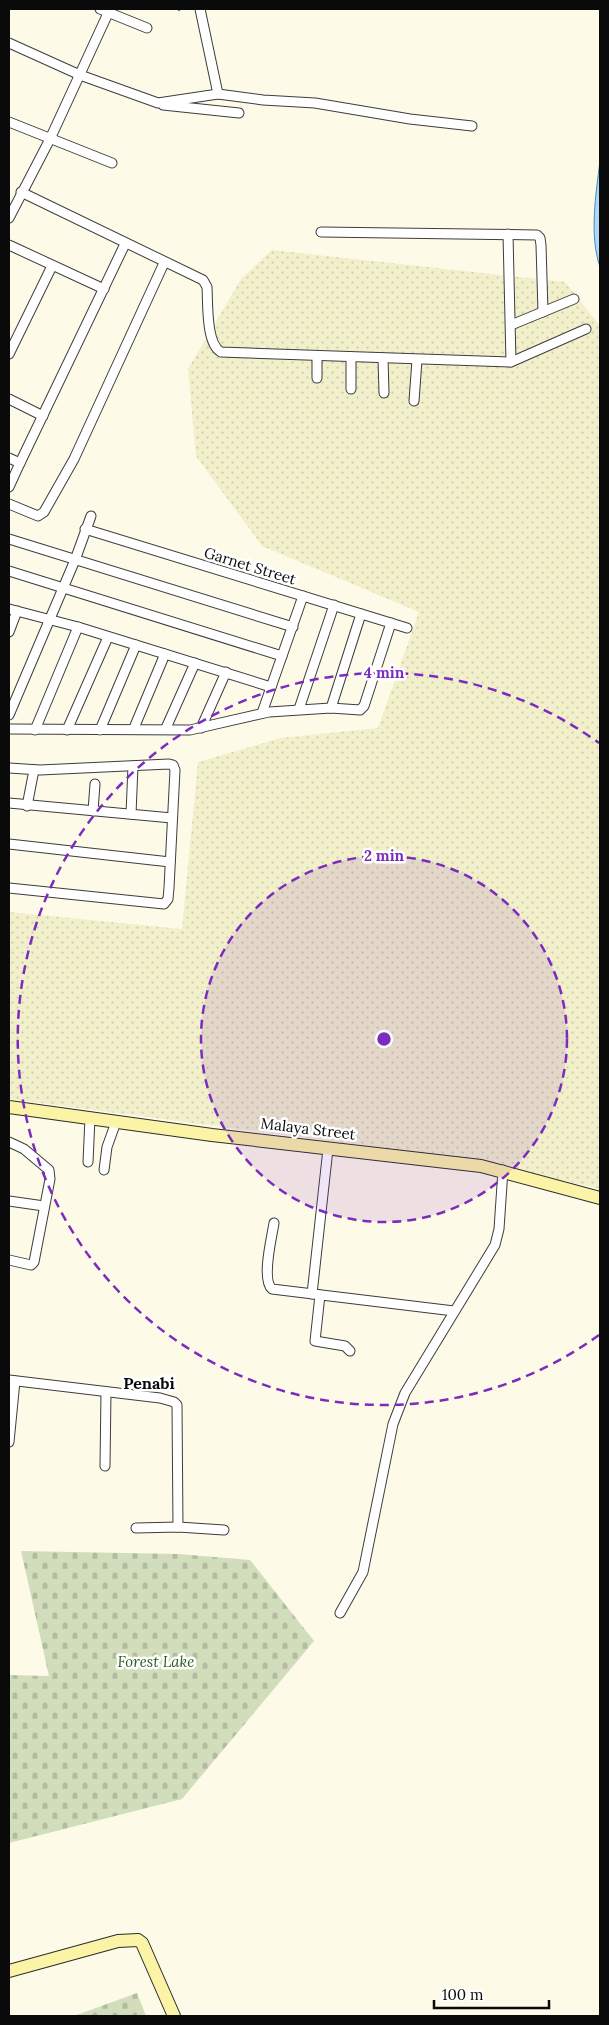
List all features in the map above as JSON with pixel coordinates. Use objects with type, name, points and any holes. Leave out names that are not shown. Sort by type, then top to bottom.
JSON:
[{"type":"street","points":[[100,9],[109,11],[147,28]]},
{"type":"street","points":[[200,9],[218,94]]},
{"type":"street","points":[[9,218],[50,139],[109,11]]},
{"type":"street","points":[[9,43],[80,75],[171,107],[239,113]]},
{"type":"street","points":[[158,103],[218,94],[263,100],[316,103],[410,119],[472,126]]},
{"type":"street","points":[[9,122],[112,163]]},
{"type":"street","points":[[21,192],[205,283],[211,340],[216,349],[227,352],[511,362],[586,329]]},
{"type":"street","points":[[321,232],[538,235],[540,238],[543,312]]},
{"type":"street","points":[[508,234],[511,362]]},
{"type":"street","points":[[9,487],[125,244]]},
{"type":"street","points":[[9,245],[104,289]]},
{"type":"street","points":[[9,504],[38,516],[44,512],[74,459],[164,263]]},
{"type":"street","points":[[9,354],[52,266]]},
{"type":"street","points":[[511,326],[574,298]]},
{"type":"street","points":[[317,356],[317,378]]},
{"type":"street","points":[[351,357],[351,389]]},
{"type":"street","points":[[383,358],[384,394]]},
{"type":"street","points":[[414,401],[417,360]]},
{"type":"street","points":[[9,399],[42,416]]},
{"type":"street","points":[[9,458],[20,463]]},
{"type":"street","points":[[9,715],[91,516]]},
{"type":"street","name":"Garnet Street","points":[[86,530],[407,628]]},
{"type":"street","points":[[9,539],[293,627]]},
{"type":"street","points":[[9,571],[282,656]]},
{"type":"street","points":[[262,712],[304,596]]},
{"type":"street","points":[[299,709],[334,605]]},
{"type":"street","points":[[9,632],[13,610],[136,644],[271,687]]},
{"type":"street","points":[[331,708],[361,614]]},
{"type":"street","points":[[9,729],[201,728],[262,712],[331,708],[362,709],[392,623]]},
{"type":"street","points":[[35,730],[78,627]]},
{"type":"street","points":[[66,730],[108,637]]},
{"type":"street","points":[[100,730],[136,644]]},
{"type":"street","points":[[134,728],[165,654]]},
{"type":"street","points":[[166,728],[195,663]]},
{"type":"street","points":[[201,728],[226,672]]},
{"type":"street","points":[[9,768],[34,770],[170,764],[174,767],[168,899],[164,904],[9,888]]},
{"type":"street","points":[[131,814],[133,766]]},
{"type":"street","points":[[27,806],[34,770]]},
{"type":"street","points":[[93,811],[95,784]]},
{"type":"street","points":[[9,803],[172,818]]},
{"type":"street","points":[[9,844],[170,862]]},
{"type":"street","name":"Malaya Street","points":[[9,1108],[328,1149],[446,1161],[503,1170],[600,1198]]},
{"type":"street","points":[[88,1162],[90,1118]]},
{"type":"street","points":[[104,1170],[107,1147],[116,1122]]},
{"type":"street","points":[[9,1142],[24,1149],[49,1170],[50,1179],[34,1262],[30,1265],[9,1260]]},
{"type":"street","points":[[328,1149],[316,1295],[315,1341],[345,1346],[350,1351]]},
{"type":"street","points":[[340,1613],[363,1572],[394,1424],[405,1393],[494,1245],[499,1229],[503,1170]]},
{"type":"street","points":[[9,1201],[44,1206]]},
{"type":"street","points":[[274,1223],[266,1276],[268,1285],[279,1290],[454,1311]]},
{"type":"street","points":[[9,1442],[12,1380],[160,1398],[174,1402],[177,1405],[178,1527]]},
{"type":"street","points":[[105,1466],[106,1392]]},
{"type":"street","points":[[136,1528],[178,1527],[224,1530]]},
{"type":"street","points":[[9,1971],[118,1941],[138,1940],[142,1943],[174,2016]]},
{"type":"shaded area","points":[[272,250],[565,282],[600,326],[600,1189],[470,1159],[9,1099],[9,912],[182,929],[198,762],[281,738],[378,728],[419,612],[262,546],[196,456],[188,369],[241,279]]},
{"type":"green space","name":"Forest Lake","points":[[21,1551],[179,1554],[250,1560],[314,1641],[182,1799],[9,1843],[9,1675],[49,1676]]},
{"type":"green space","points":[[137,1993],[146,2016],[74,2016]]},
{"type":"water","points":[[600,161],[600,267],[594,228]]},
{"type":"district","name":"Penabi","points":[[149,1383]]}]
